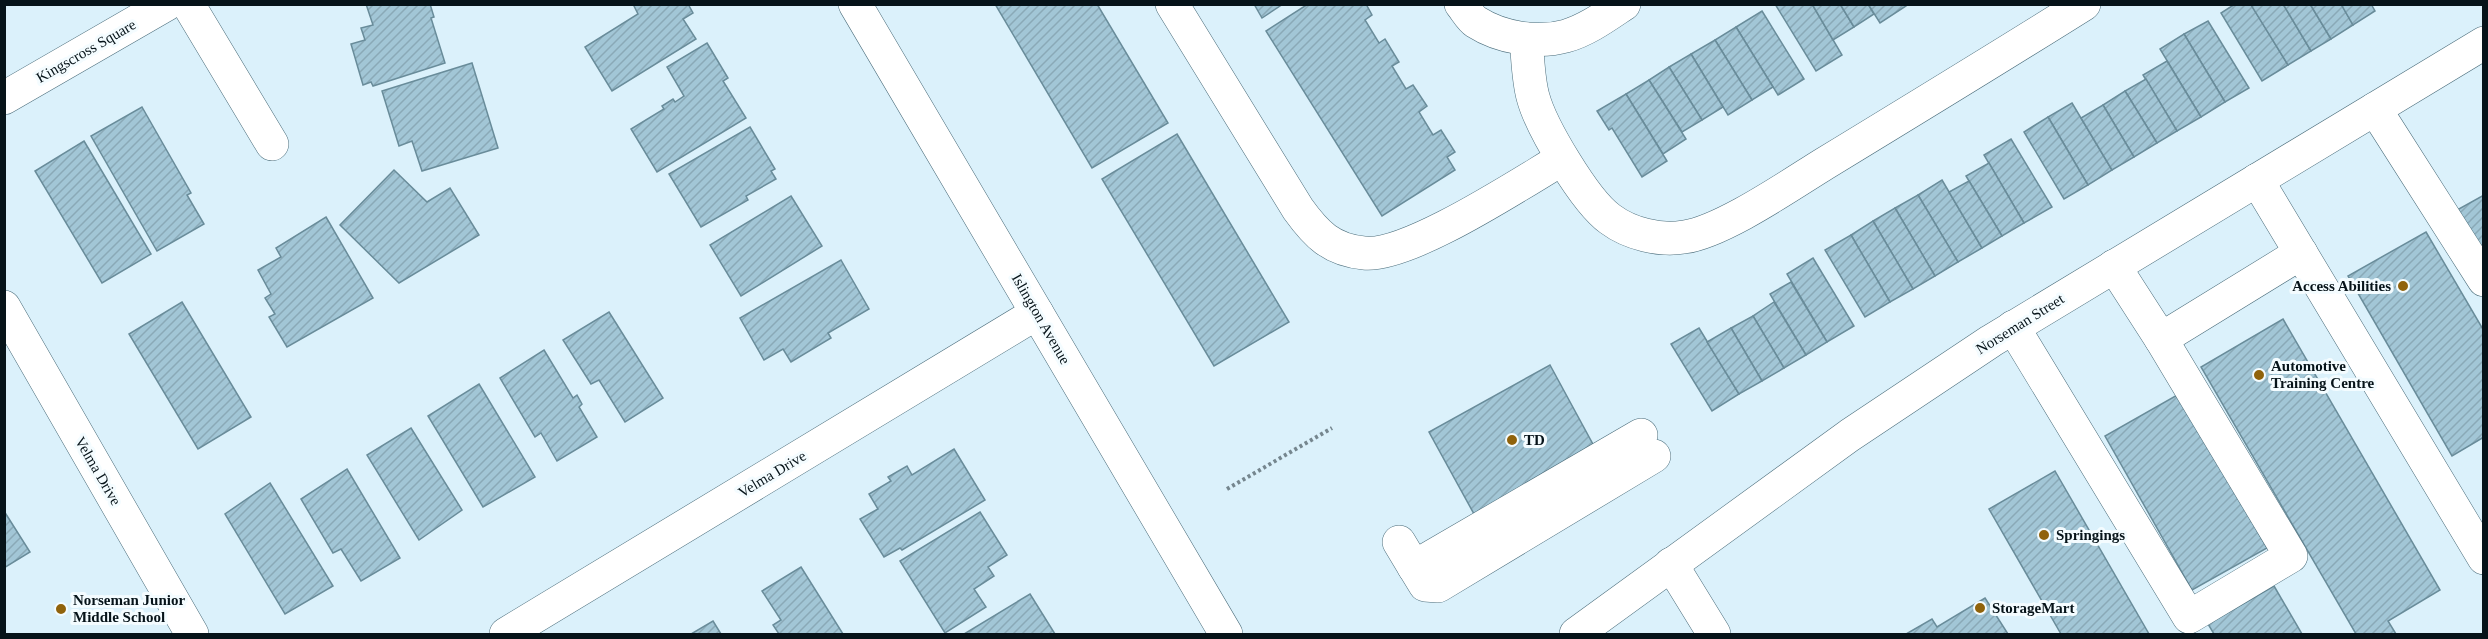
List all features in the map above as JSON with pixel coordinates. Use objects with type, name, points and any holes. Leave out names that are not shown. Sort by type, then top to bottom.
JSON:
[{"type":"street","name":"Kingscross Square","points":[[4,98],[167,4]]},
{"type":"street","points":[[188,4],[272,144]]},
{"type":"street","name":"Islington Avenue","points":[[855,4],[1226,634]]},
{"type":"street","points":[[1172,4],[1298,209],[1314,231],[1330,243],[1365,254],[1390,250],[1449,225],[1562,159]]},
{"type":"street","points":[[1461,4],[1474,21],[1526,39],[1566,36],[1624,4]]},
{"type":"street","points":[[1526,39],[1533,99],[1562,159],[1598,208],[1611,220],[1634,231],[1658,237],[1683,237],[1708,231],[1778,193],[2084,4]]},
{"type":"street","name":"Norseman Street","points":[[1575,634],[1850,435],[2013,327],[2484,43]]},
{"type":"street","points":[[2375,109],[2484,280]]},
{"type":"street","points":[[2257,180],[2484,558]]},
{"type":"street","points":[[2161,339],[2301,253]]},
{"type":"street","points":[[2013,327],[2189,617],[2291,556],[2161,339],[2114,266]]},
{"type":"street","name":"Velma Drive","points":[[4,307],[192,634]]},
{"type":"street","name":"Velma Drive","points":[[506,634],[1037,313]]},
{"type":"street","points":[[1406,555],[1647,446]]},
{"type":"street","points":[[1671,564],[1714,634]]},
{"type":"path","points":[[1227,489],[1332,429]]},
{"type":"building","points":[[366,4],[430,4],[434,17],[431,18],[445,63],[373,86],[371,82],[363,85],[351,44],[365,40],[361,28],[373,25]]},
{"type":"building","points":[[633,4],[688,4],[693,13],[683,19],[696,39],[612,91],[585,47],[638,14]]},
{"type":"building","points":[[995,4],[1097,4],[1168,123],[1092,168]]},
{"type":"building","points":[[1254,4],[1283,4],[1262,18]]},
{"type":"building","points":[[1308,4],[1366,4],[1372,15],[1365,20],[1379,43],[1385,39],[1399,62],[1392,66],[1406,89],[1413,85],[1427,106],[1419,112],[1433,135],[1441,130],[1455,152],[1447,157],[1455,170],[1382,216],[1266,31]]},
{"type":"building","points":[[1775,4],[1812,4],[1842,55],[1816,71]]},
{"type":"building","points":[[1812,4],[1840,4],[1854,27],[1833,40]]},
{"type":"building","points":[[1840,4],[1868,4],[1874,14],[1854,27]]},
{"type":"building","points":[[1868,4],[1905,4],[1906,6],[1880,23]]},
{"type":"building","points":[[2235,4],[2251,4],[2288,65],[2262,81],[2221,13]]},
{"type":"building","points":[[2283,4],[2311,51],[2288,65],[2251,5]]},
{"type":"building","points":[[2283,4],[2310,4],[2331,39],[2311,51]]},
{"type":"building","points":[[2310,4],[2341,4],[2353,25],[2331,39]]},
{"type":"building","points":[[2341,4],[2371,4],[2375,11],[2353,25]]},
{"type":"building","points":[[1762,11],[1804,79],[1778,95],[1736,27]]},
{"type":"building","points":[[2208,21],[2249,88],[2225,102],[2184,34]]},
{"type":"building","points":[[1736,27],[1773,87],[1752,100],[1715,40]]},
{"type":"building","points":[[2184,34],[2225,102],[2201,117],[2160,49]]},
{"type":"building","points":[[1715,40],[1752,100],[1728,115],[1691,54]]},
{"type":"building","points":[[707,43],[728,78],[723,81],[746,118],[657,172],[631,129],[664,109],[662,106],[673,99],[675,102],[684,96],[667,67]]},
{"type":"building","points":[[1691,54],[1723,107],[1702,120],[1669,67]]},
{"type":"building","points":[[2167,61],[2201,117],[2177,131],[2143,75]]},
{"type":"building","points":[[472,63],[498,148],[422,171],[412,141],[399,146],[382,91]]},
{"type":"building","points":[[1669,67],[1702,120],[1682,132],[1649,80]]},
{"type":"building","points":[[2146,79],[2177,131],[2157,143],[2125,91]]},
{"type":"building","points":[[1649,80],[1686,139],[1663,154],[1626,94]]},
{"type":"building","points":[[2125,91],[2157,143],[2134,157],[2103,105]]},
{"type":"building","points":[[1626,94],[1667,161],[1642,177],[1612,128],[1609,130],[1597,111]]},
{"type":"building","points":[[2072,103],[2112,170],[2088,185],[2048,117]]},
{"type":"building","points":[[2103,105],[2134,157],[2112,170],[2081,118]]},
{"type":"building","points":[[142,107],[191,193],[187,195],[204,224],[157,251],[91,136]]},
{"type":"building","points":[[2048,117],[2088,185],[2064,199],[2024,132]]},
{"type":"building","points":[[750,127],[775,169],[771,171],[776,179],[746,196],[748,200],[701,227],[669,174]]},
{"type":"building","points":[[1177,134],[1289,322],[1214,366],[1102,179]]},
{"type":"building","points":[[2011,139],[2052,207],[2024,223],[1984,155]]},
{"type":"building","points":[[84,141],[151,254],[102,283],[35,171]]},
{"type":"building","points":[[1989,163],[2024,223],[2002,236],[1966,176]]},
{"type":"building","points":[[394,170],[427,202],[450,188],[479,235],[399,283],[340,225]]},
{"type":"building","points":[[1942,180],[1982,248],[1958,262],[1918,195]]},
{"type":"building","points":[[1969,181],[2002,236],[1982,248],[1949,192]]},
{"type":"building","points":[[1918,195],[1958,262],[1935,276],[1895,208]]},
{"type":"building","points":[[2484,195],[2484,255],[2457,210]]},
{"type":"building","points":[[791,196],[822,246],[741,296],[710,245]]},
{"type":"building","points":[[1895,208],[1935,276],[1913,289],[1873,221]]},
{"type":"building","points":[[326,217],[373,298],[287,347],[269,317],[275,314],[265,298],[271,294],[258,270],[281,257],[276,248]]},
{"type":"building","points":[[1873,221],[1913,289],[1890,302],[1851,235]]},
{"type":"building","points":[[2426,232],[2484,331],[2484,437],[2452,456],[2348,276]]},
{"type":"building","points":[[1851,235],[1890,302],[1865,317],[1825,250]]},
{"type":"building","points":[[1813,258],[1854,326],[1827,342],[1787,274]]},
{"type":"building","points":[[841,260],[869,309],[828,333],[831,338],[791,362],[783,349],[764,360],[740,318]]},
{"type":"building","points":[[1791,282],[1827,342],[1806,355],[1770,294]]},
{"type":"building","points":[[182,302],[251,417],[198,449],[129,334]]},
{"type":"building","points":[[1774,302],[1806,355],[1784,368],[1753,316]]},
{"type":"building","points":[[609,312],[663,398],[625,422],[599,380],[591,384],[563,340]]},
{"type":"building","points":[[1753,316],[1784,368],[1762,381],[1731,328]]},
{"type":"building","points":[[2283,319],[2440,590],[2388,621],[2396,634],[2356,634],[2201,367]]},
{"type":"building","points":[[1699,328],[1739,394],[1712,411],[1671,344]]},
{"type":"building","points":[[1731,328],[1762,381],[1739,394],[1707,342]]},
{"type":"building","points":[[544,350],[573,398],[577,395],[582,404],[579,407],[597,437],[557,461],[541,433],[535,437],[500,378]]},
{"type":"building","name":"TD","points":[[1550,365],[1595,448],[1474,514],[1429,432]]},
{"type":"building","points":[[479,384],[535,477],[483,507],[428,416]]},
{"type":"building","points":[[2179,394],[2267,548],[2192,590],[2105,436]]},
{"type":"building","points":[[411,428],[462,510],[419,540],[367,455]]},
{"type":"building","points":[[954,449],[985,500],[902,550],[900,548],[884,557],[860,519],[878,509],[869,494],[891,481],[888,477],[907,466],[912,475]]},
{"type":"building","points":[[347,469],[400,558],[361,581],[341,549],[333,553],[301,499]]},
{"type":"building","points":[[2055,471],[2149,634],[2061,634],[1989,509]]},
{"type":"building","points":[[270,483],[333,586],[285,614],[225,514]]},
{"type":"building","points":[[4,511],[30,552],[4,568]]},
{"type":"building","points":[[980,512],[1007,555],[988,567],[994,576],[974,589],[986,607],[945,633],[900,561]]},
{"type":"building","points":[[801,567],[843,634],[779,634],[773,625],[781,620],[762,591]]},
{"type":"building","points":[[2274,586],[2302,634],[2214,634],[2208,624]]},
{"type":"building","points":[[1030,594],[1055,634],[964,634]]},
{"type":"building","name":"StorageMart","points":[[1985,598],[2008,634],[1906,634],[1932,619],[1937,627]]},
{"type":"building","points":[[713,621],[721,634],[691,634]]},
{"type":"place","name":"Access Abilities","points":[[2403,286]]},
{"type":"place","name":"Automotive Training Centre","points":[[2259,375]]},
{"type":"place","name":"TD","points":[[1512,440]]},
{"type":"place","name":"Springings","points":[[2044,535]]},
{"type":"place","name":"StorageMart","points":[[1980,608]]},
{"type":"place","name":"Norseman Junior Middle School","points":[[61,609]]}]
